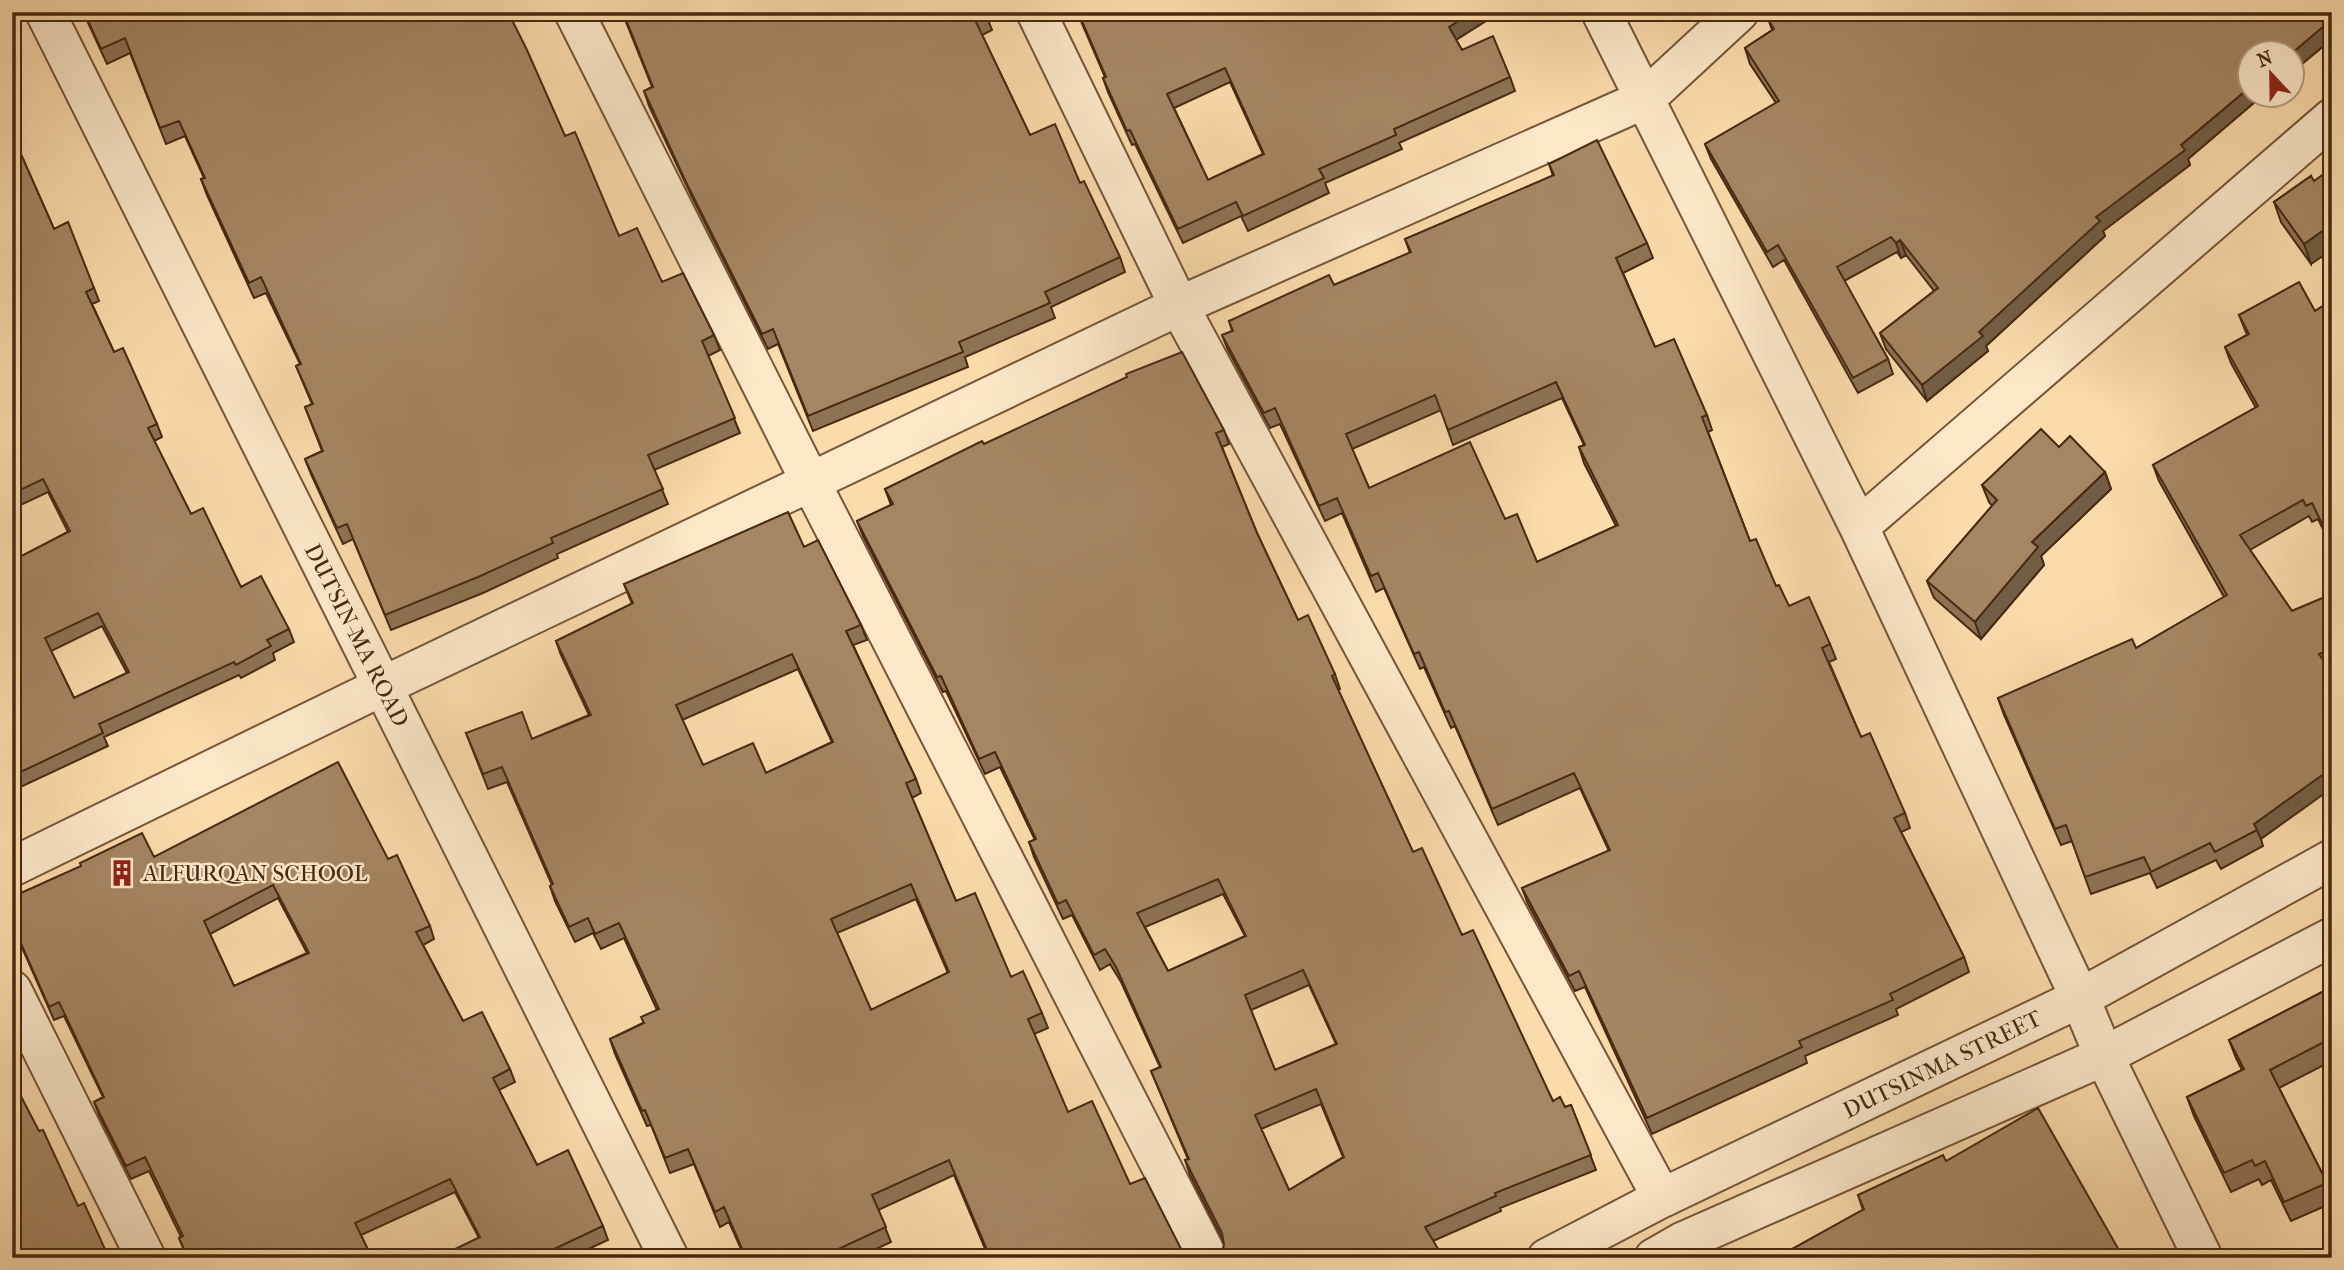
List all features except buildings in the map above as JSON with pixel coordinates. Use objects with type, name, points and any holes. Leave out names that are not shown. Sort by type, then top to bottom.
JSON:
[{"type":"street","name":"DUTSIN-MA ROAD","points":[[45,12],[669,1258]]},
{"type":"street","points":[[574,12],[810,481],[1208,1258]]},
{"type":"street","points":[[1036,12],[1179,306],[1662,1198]]},
{"type":"street","points":[[1601,12],[1859,527],[2080,998],[2104,1056],[2203,1258]]},
{"type":"street","points":[[12,867],[383,686],[1179,306],[1645,99],[1739,12]]},
{"type":"street","points":[[1859,527],[2332,118]]},
{"type":"street","name":"DUTSINMA STREET","points":[[1548,1258],[1662,1198],[2080,998],[2332,859]]},
{"type":"street","points":[[1654,1258],[1682,1242],[2104,1056],[2332,937]]},
{"type":"street","points":[[12,990],[146,1258]]},
{"type":"place","name":"ALFURQAN SCHOOL","points":[[122,873]]}]
